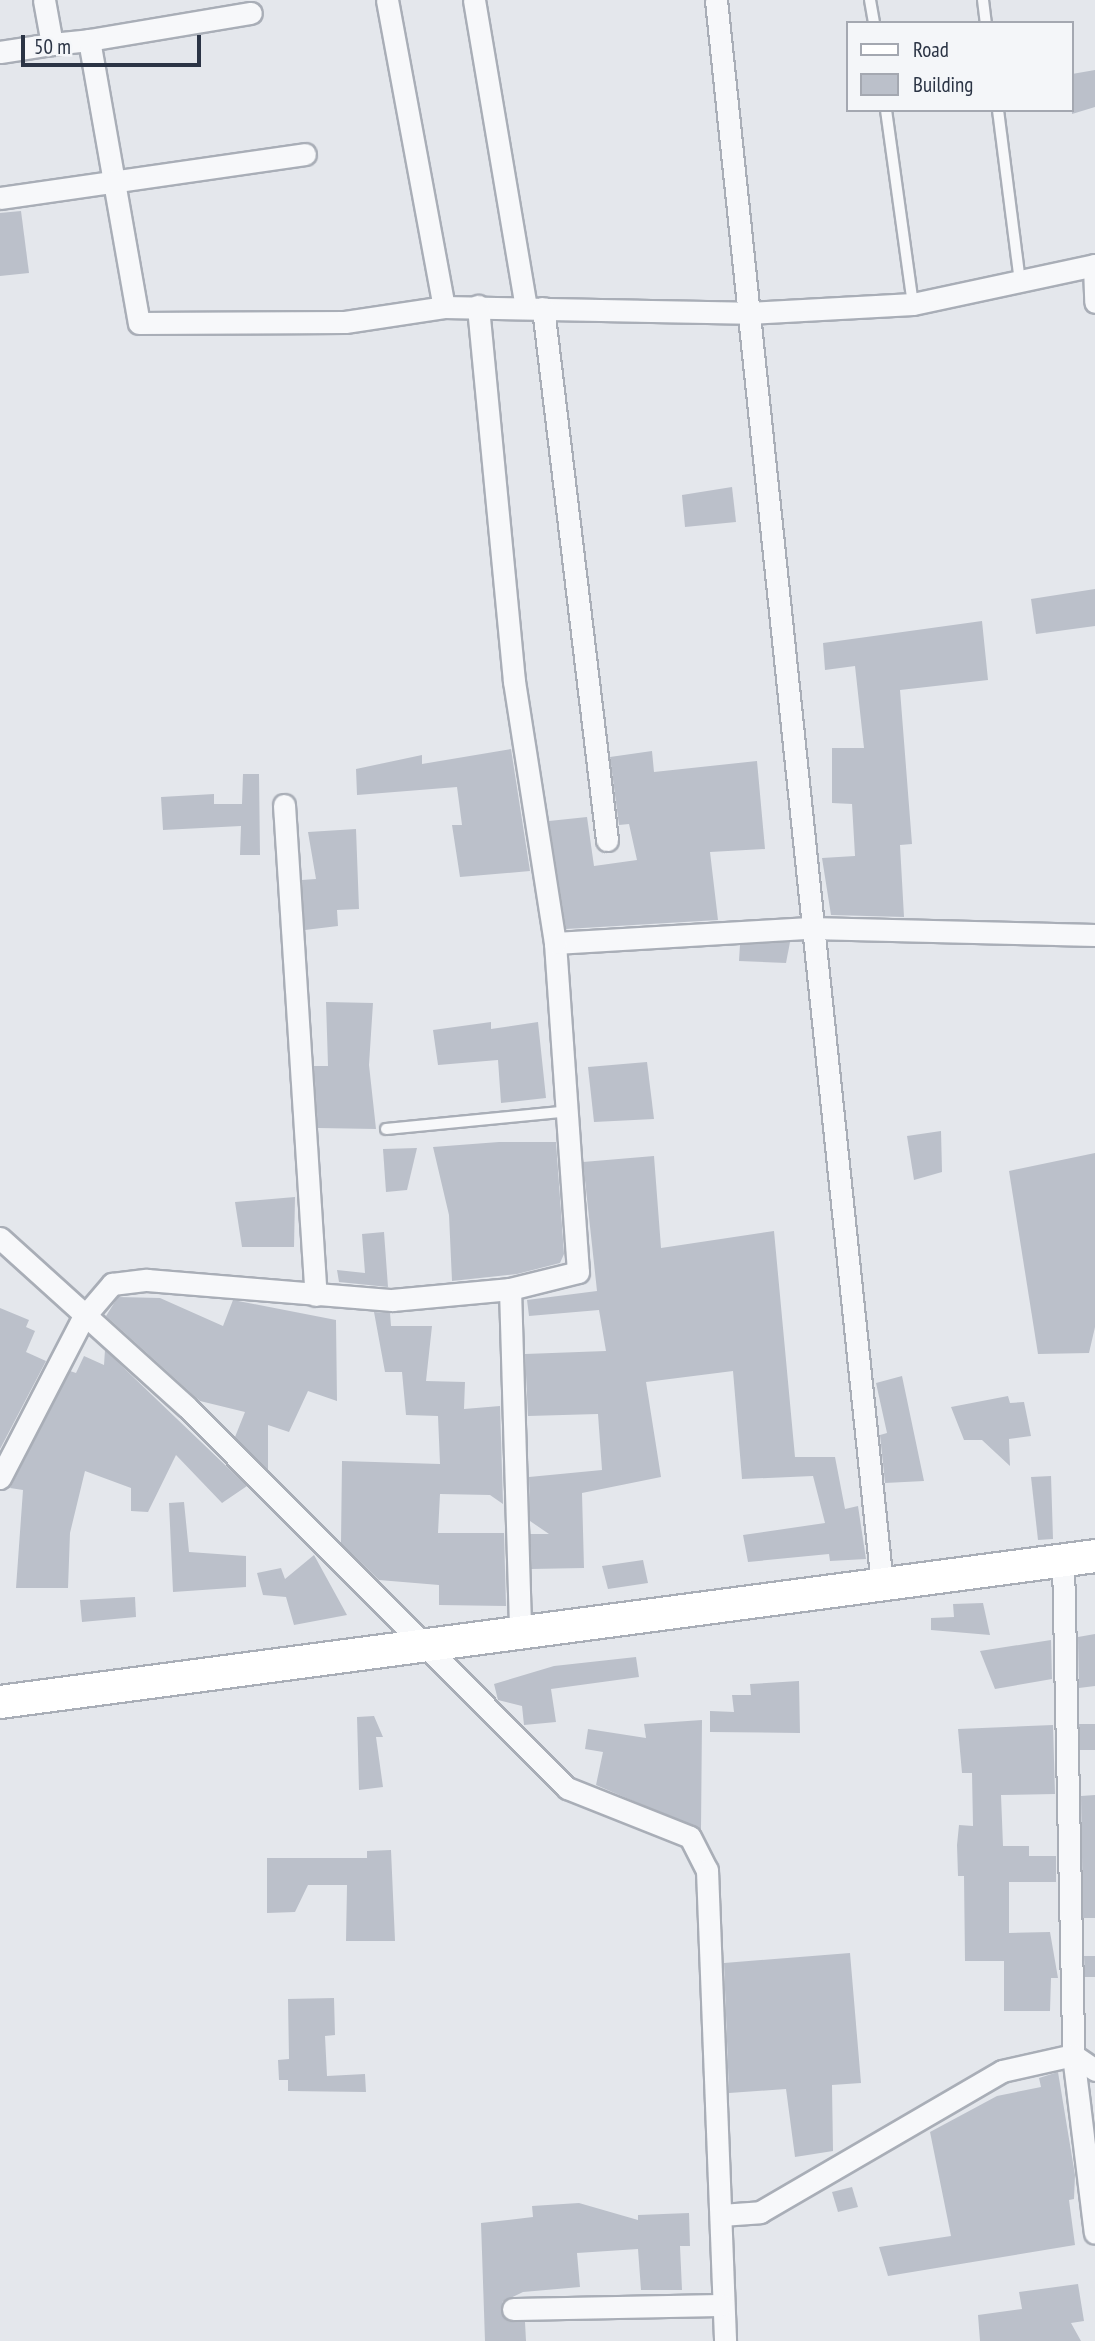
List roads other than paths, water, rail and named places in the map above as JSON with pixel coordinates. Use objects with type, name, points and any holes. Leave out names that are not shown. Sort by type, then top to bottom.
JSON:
[{"type":"main road","points":[[0,1702],[1095,1556]]},
{"type":"street","points":[[44,0],[52,44]]},
{"type":"street","points":[[387,0],[444,307]]},
{"type":"street","points":[[474,0],[534,308],[607,840]]},
{"type":"street","points":[[716,0],[810,928],[882,1584]]},
{"type":"street","points":[[0,52],[251,13]]},
{"type":"street","points":[[89,40],[139,323],[345,322],[444,307],[478,306],[748,313],[913,304],[1094,265],[1095,302]]},
{"type":"street","points":[[0,198],[305,155]]},
{"type":"street","points":[[0,1478],[83,1318],[112,1284],[147,1280],[392,1300],[510,1289],[578,1272],[555,943],[513,681],[478,306]]},
{"type":"street","points":[[284,805],[316,1295]]},
{"type":"street","points":[[555,943],[810,928],[1095,935]]},
{"type":"street","points":[[0,1238],[83,1318],[187,1407],[419,1646],[566,1788],[690,1837],[707,1870],[725,2341]]},
{"type":"street","points":[[510,1289],[520,1632]]},
{"type":"street","points":[[1063,1560],[1073,2055],[1095,2233]]},
{"type":"street","points":[[721,2215],[760,2211],[1002,2071],[1073,2055],[1095,2070]]},
{"type":"street","points":[[513,2309],[722,2305]]},
{"type":"lane","points":[[870,0],[874,21]]},
{"type":"lane","points":[[983,0],[986,21]]},
{"type":"lane","points":[[886,112],[913,304]]},
{"type":"lane","points":[[998,112],[1020,282]]},
{"type":"lane","points":[[386,1129],[568,1111]]}]
